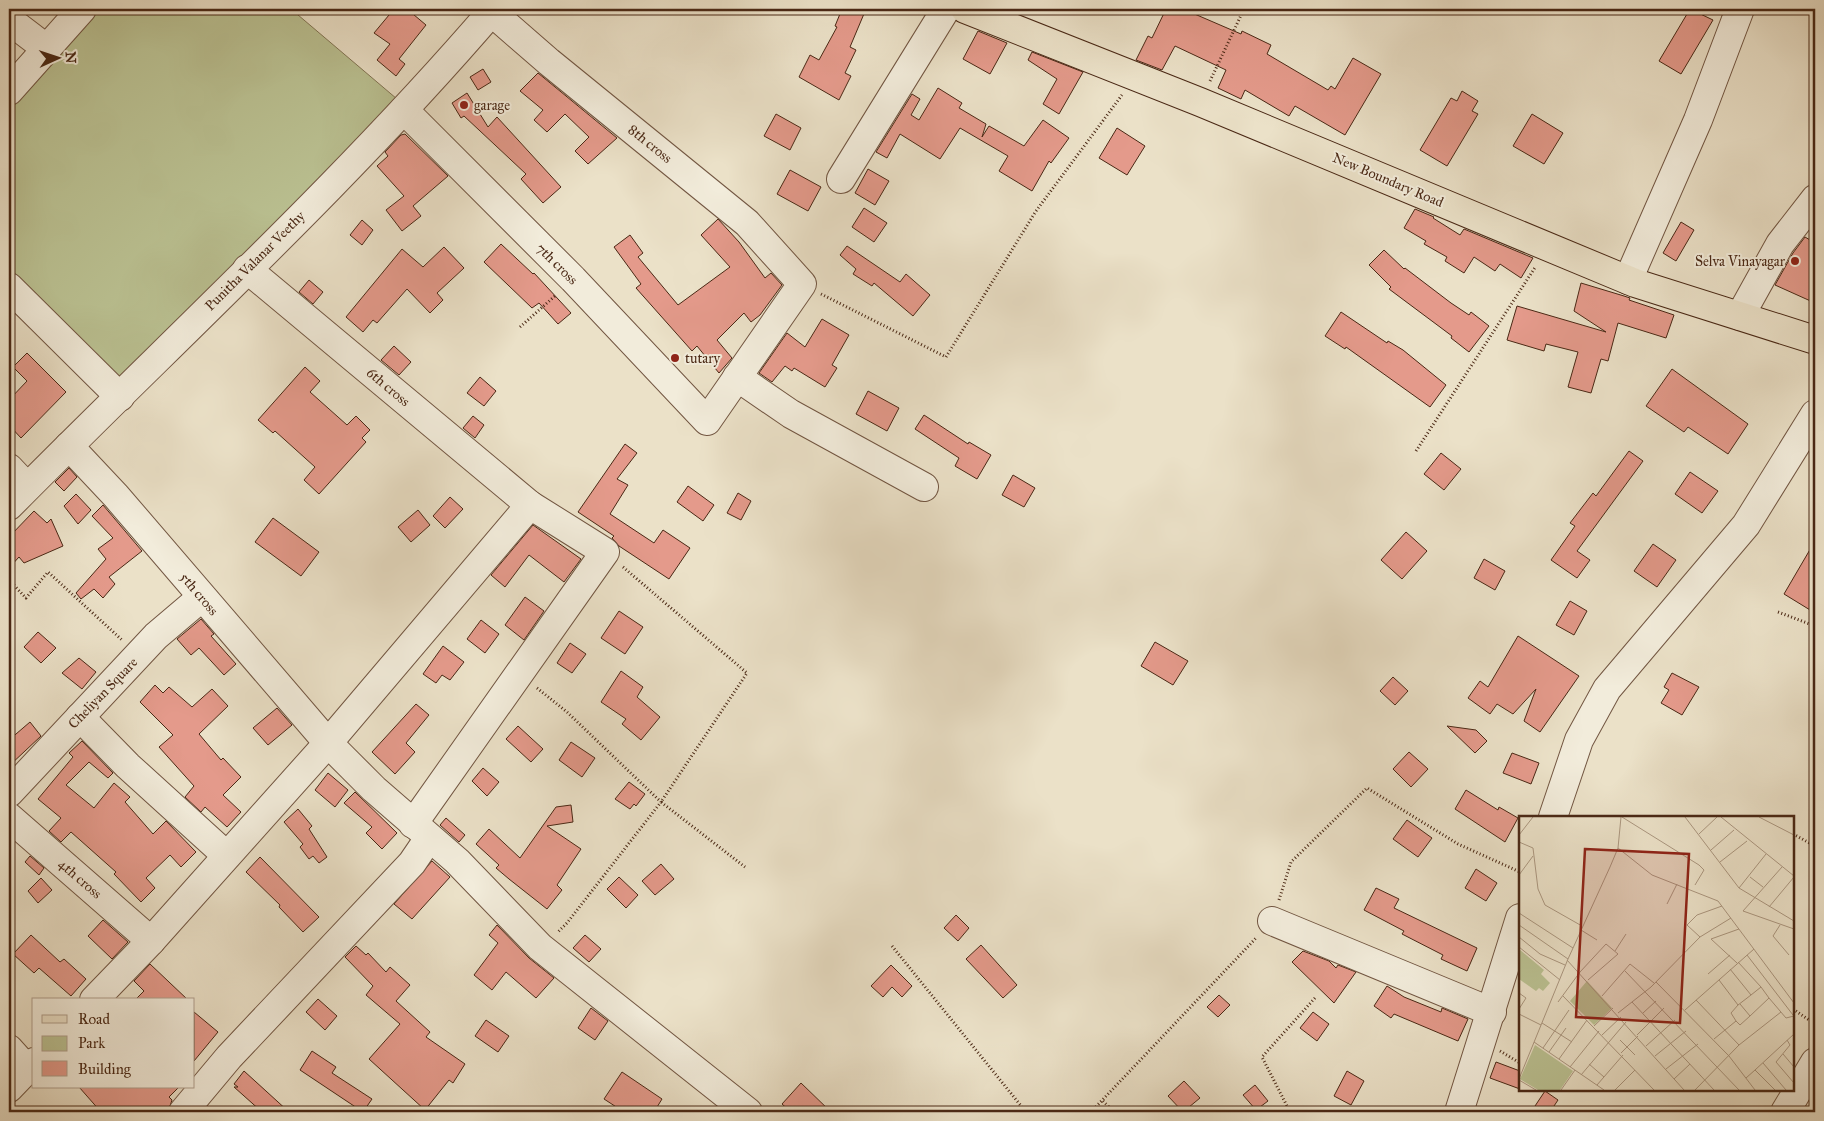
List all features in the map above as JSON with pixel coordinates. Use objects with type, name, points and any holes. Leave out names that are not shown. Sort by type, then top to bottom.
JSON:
[{"type":"main road","name":"New Boundary Road","points":[[980,11],[1628,280],[1815,340]]},
{"type":"street","points":[[9,91],[82,9]]},
{"type":"street","points":[[841,179],[946,9]]},
{"type":"street","points":[[1628,280],[1701,113],[1740,9]]},
{"type":"street","name":"Punitha Valanar Veethy","points":[[15,487],[69,446],[120,397],[404,110],[491,10]]},
{"type":"street","name":"8th cross","points":[[491,10],[549,62],[747,223],[802,284]]},
{"type":"street","points":[[9,20],[47,49]]},
{"type":"street","name":"7th cross","points":[[404,110],[573,279],[707,421],[737,377]]},
{"type":"street","points":[[1740,316],[1780,244],[1815,199]]},
{"type":"street","name":"6th cross","points":[[247,269],[530,505],[605,552]]},
{"type":"street","points":[[802,284],[737,377],[791,414],[924,487]]},
{"type":"street","points":[[9,287],[120,397]]},
{"type":"street","points":[[1553,816],[1579,740],[1607,688],[1746,525],[1815,414]]},
{"type":"street","name":"5th cross","points":[[69,446],[116,496],[328,744],[421,831],[457,861],[540,947],[748,1112]]},
{"type":"street","points":[[96,998],[328,744],[530,505]]},
{"type":"street","points":[[183,1112],[229,1056],[412,863],[421,831],[520,673],[605,552]]},
{"type":"street","name":"Cheliyan Square","points":[[9,793],[156,636],[202,597]]},
{"type":"street","points":[[80,717],[128,766],[226,855]]},
{"type":"street","name":"4th cross","points":[[9,816],[150,941]]},
{"type":"street","points":[[1272,920],[1492,1012]]},
{"type":"street","points":[[1459,1112],[1519,921]]},
{"type":"street","points":[[1785,1112],[1815,1062]]},
{"type":"path","points":[[1200,102],[1244,9]]},
{"type":"path","points":[[802,284],[946,357],[1036,210],[1135,76]]},
{"type":"path","points":[[1416,451],[1548,247]]},
{"type":"path","points":[[520,327],[573,279]]},
{"type":"path","points":[[540,947],[568,923],[661,802],[747,673],[605,552]]},
{"type":"path","points":[[9,580],[26,598],[48,572],[139,656]]},
{"type":"path","points":[[1778,612],[1815,626]]},
{"type":"path","points":[[520,673],[567,712],[661,802],[745,866]]},
{"type":"path","points":[[1091,1112],[1272,920],[1291,862],[1367,788],[1458,844],[1519,872]]},
{"type":"path","points":[[1794,835],[1815,846]]},
{"type":"path","points":[[892,946],[1026,1112]]},
{"type":"path","points":[[1290,1112],[1262,1058],[1315,998]]},
{"type":"path","points":[[1794,1010],[1815,1024]]},
{"type":"path","points":[[1103,1101],[1114,1112]]},
{"type":"green space","points":[[90,9],[291,9],[397,99],[330,173],[118,381],[9,280],[9,100]]},
{"type":"building","points":[[394,9],[407,9],[426,25],[399,59],[405,64],[396,76],[377,60],[390,44],[374,33]]},
{"type":"building","points":[[842,9],[866,9],[850,47],[856,50],[845,73],[851,76],[839,100],[799,77],[810,55],[819,60],[837,27],[835,26]]},
{"type":"building","points":[[1166,9],[1183,9],[1241,34],[1242,31],[1271,45],[1267,54],[1328,90],[1331,86],[1335,89],[1353,58],[1381,74],[1345,135],[1295,106],[1289,116],[1245,90],[1241,99],[1218,88],[1226,70],[1175,46],[1162,70],[1136,60],[1148,36],[1152,38]]},
{"type":"building","points":[[1690,9],[1713,20],[1681,74],[1659,61]]},
{"type":"building","points":[[978,31],[1007,43],[990,74],[963,59]]},
{"type":"building","points":[[1032,52],[1083,72],[1059,114],[1043,104],[1057,79],[1028,60]]},
{"type":"building","points":[[483,69],[491,82],[478,90],[470,77]]},
{"type":"building","points":[[538,73],[617,138],[588,164],[575,151],[589,137],[565,114],[547,132],[534,120],[543,110],[520,91]]},
{"type":"building","points":[[938,88],[962,103],[959,108],[986,124],[982,137],[989,126],[1024,146],[1043,120],[1069,138],[1051,163],[1049,161],[1032,191],[999,171],[1008,156],[960,128],[940,159],[900,134],[887,158],[876,152],[912,94],[920,99],[911,115],[919,120]]},
{"type":"building","points":[[1462,91],[1478,101],[1472,111],[1478,114],[1447,166],[1420,150],[1451,98],[1457,101]]},
{"type":"building","points":[[467,93],[488,127],[497,117],[561,187],[543,203],[521,179],[526,174],[464,116],[461,118],[452,103]]},
{"type":"building","points":[[776,114],[801,128],[790,150],[764,136]]},
{"type":"building","points":[[1532,114],[1563,133],[1544,164],[1513,146]]},
{"type":"building","points":[[1117,128],[1145,146],[1127,175],[1099,158]]},
{"type":"building","points":[[405,134],[448,176],[413,206],[421,216],[402,231],[386,210],[404,196],[377,166],[388,156],[385,152],[401,135]]},
{"type":"building","points":[[868,169],[889,181],[875,205],[855,193]]},
{"type":"building","points":[[790,170],[821,187],[808,211],[777,194]]},
{"type":"building","points":[[864,208],[887,223],[874,242],[852,227]]},
{"type":"building","points":[[1415,209],[1434,217],[1460,235],[1464,229],[1533,258],[1521,278],[1500,264],[1495,271],[1474,257],[1464,273],[1445,261],[1447,257],[1424,244],[1426,241],[1404,228]]},
{"type":"building","points":[[718,219],[739,242],[765,278],[771,273],[782,285],[760,315],[751,322],[744,313],[717,340],[732,358],[719,373],[697,346],[692,351],[636,288],[641,284],[614,247],[630,235],[643,253],[638,257],[678,305],[730,267],[701,235]]},
{"type":"building","points":[[362,220],[373,230],[362,245],[350,235]]},
{"type":"building","points":[[1681,222],[1694,230],[1676,261],[1663,253]]},
{"type":"building","name":"Selva Vinayagar","points":[[1805,237],[1815,243],[1815,303],[1775,285],[1793,253]]},
{"type":"building","points":[[501,244],[534,273],[571,313],[558,324],[539,303],[532,308],[484,262]]},
{"type":"building","points":[[847,246],[900,282],[906,274],[930,295],[913,316],[874,283],[872,286],[853,274],[856,269],[840,255]]},
{"type":"building","points":[[444,247],[464,268],[437,293],[443,300],[430,313],[407,289],[377,323],[373,320],[363,332],[346,317],[402,249],[423,267]]},
{"type":"building","points":[[1384,250],[1404,269],[1451,303],[1469,315],[1471,312],[1489,326],[1469,352],[1451,338],[1452,336],[1389,289],[1391,287],[1369,265]]},
{"type":"building","points":[[309,280],[323,292],[313,304],[299,292]]},
{"type":"building","points":[[1581,283],[1630,298],[1629,300],[1674,315],[1666,338],[1618,323],[1608,361],[1601,359],[1591,393],[1568,387],[1578,352],[1546,344],[1544,351],[1507,340],[1517,306],[1606,332],[1574,311]]},
{"type":"building","points":[[1341,312],[1387,343],[1388,341],[1403,350],[1446,385],[1430,407],[1346,347],[1345,349],[1325,336]]},
{"type":"building","points":[[822,319],[849,335],[832,365],[837,368],[825,387],[794,368],[792,371],[785,366],[772,382],[759,373],[787,333],[805,347]]},
{"type":"building","points":[[394,346],[411,362],[399,375],[381,360]]},
{"type":"building","points":[[27,353],[66,392],[21,438],[9,425],[9,400],[27,381],[13,367]]},
{"type":"building","points":[[305,367],[320,381],[310,392],[347,425],[356,416],[370,430],[362,438],[366,442],[319,494],[304,480],[315,467],[275,431],[273,433],[258,420]]},
{"type":"building","points":[[1672,369],[1748,424],[1728,454],[1688,427],[1684,432],[1646,406]]},
{"type":"building","points":[[480,377],[496,391],[484,406],[467,393]]},
{"type":"building","points":[[868,391],[899,408],[887,431],[856,414]]},
{"type":"building","points":[[924,415],[968,444],[969,442],[991,455],[977,479],[955,466],[959,458],[915,429]]},
{"type":"building","points":[[473,416],[484,425],[475,438],[463,428]]},
{"type":"building","points":[[625,444],[637,453],[617,479],[628,485],[610,514],[654,543],[663,530],[690,548],[669,579],[619,546],[612,538],[614,536],[578,512]]},
{"type":"building","points":[[1629,451],[1643,461],[1577,551],[1590,560],[1577,578],[1551,560],[1575,526],[1570,523],[1593,493],[1596,496]]},
{"type":"building","points":[[1441,453],[1461,469],[1444,490],[1424,474]]},
{"type":"building","points":[[69,468],[77,477],[64,491],[55,482]]},
{"type":"building","points":[[1690,472],[1718,491],[1702,513],[1675,494]]},
{"type":"building","points":[[1013,475],[1035,488],[1024,507],[1002,495]]},
{"type":"building","points":[[688,486],[714,505],[703,521],[677,502]]},
{"type":"building","points":[[738,493],[751,501],[741,520],[727,513]]},
{"type":"building","points":[[76,494],[91,510],[78,524],[64,506]]},
{"type":"building","points":[[450,497],[463,509],[445,528],[433,516]]},
{"type":"building","points":[[103,505],[142,551],[109,577],[115,584],[103,598],[94,589],[81,599],[76,593],[106,559],[98,549],[113,538],[92,516]]},
{"type":"building","points":[[418,510],[430,525],[411,542],[398,527]]},
{"type":"building","points":[[34,511],[47,523],[51,519],[63,546],[24,563],[19,557],[9,568],[9,537]]},
{"type":"building","points":[[273,518],[319,552],[301,576],[255,542]]},
{"type":"building","points":[[533,525],[581,559],[564,582],[529,555],[505,587],[491,575]]},
{"type":"building","points":[[1406,532],[1427,551],[1402,579],[1381,560]]},
{"type":"building","points":[[1815,541],[1815,613],[1784,594]]},
{"type":"building","points":[[1653,544],[1676,560],[1657,587],[1634,571]]},
{"type":"building","points":[[1484,559],[1505,571],[1495,590],[1474,578]]},
{"type":"building","points":[[525,597],[544,611],[524,640],[505,625]]},
{"type":"building","points":[[1570,601],[1587,611],[1574,635],[1556,625]]},
{"type":"building","points":[[619,611],[643,627],[625,654],[601,638]]},
{"type":"building","points":[[201,619],[214,634],[211,636],[236,664],[224,675],[199,648],[191,655],[177,639]]},
{"type":"building","points":[[481,620],[499,634],[485,653],[467,639]]},
{"type":"building","points":[[38,632],[56,648],[41,663],[24,647]]},
{"type":"building","points":[[1518,636],[1579,676],[1540,732],[1524,721],[1536,689],[1513,714],[1497,704],[1490,714],[1468,698],[1480,681],[1488,687]]},
{"type":"building","points":[[1155,642],[1188,661],[1173,685],[1141,666]]},
{"type":"building","points":[[570,643],[586,654],[572,673],[557,663]]},
{"type":"building","points":[[443,646],[464,662],[450,680],[442,675],[436,683],[423,674]]},
{"type":"building","points":[[79,658],[96,672],[82,689],[62,673]]},
{"type":"building","points":[[621,671],[643,687],[637,697],[660,717],[641,740],[622,724],[626,719],[601,702]]},
{"type":"building","points":[[1672,673],[1699,687],[1682,715],[1661,703],[1669,690],[1664,687]]},
{"type":"building","points":[[1393,677],[1408,691],[1395,705],[1380,691]]},
{"type":"building","points":[[155,685],[163,693],[169,687],[192,707],[212,689],[228,706],[199,734],[221,760],[223,758],[241,777],[223,795],[241,812],[227,827],[205,807],[201,812],[185,797],[194,786],[159,747],[173,735],[140,702]]},
{"type":"building","points":[[416,704],[429,715],[406,743],[415,752],[395,774],[372,752]]},
{"type":"building","points":[[277,708],[292,725],[268,745],[253,728]]},
{"type":"building","points":[[30,722],[41,736],[9,766],[9,740]]},
{"type":"building","points":[[518,726],[543,749],[531,762],[506,739]]},
{"type":"building","points":[[1447,726],[1476,730],[1487,741],[1475,753]]},
{"type":"building","points":[[82,741],[113,773],[108,778],[89,762],[66,785],[94,808],[114,783],[130,797],[125,802],[153,834],[166,821],[196,852],[181,867],[170,855],[146,878],[155,888],[141,902],[114,874],[116,872],[71,832],[61,842],[49,831],[61,818],[38,799],[73,757],[69,753]]},
{"type":"building","points":[[571,742],[595,758],[582,777],[559,760]]},
{"type":"building","points":[[1409,752],[1428,769],[1411,787],[1393,769]]},
{"type":"building","points":[[1512,753],[1539,763],[1531,784],[1503,773]]},
{"type":"building","points":[[483,768],[499,782],[487,796],[472,781]]},
{"type":"building","points":[[328,773],[348,790],[335,807],[315,790]]},
{"type":"building","points":[[629,782],[645,794],[636,806],[634,804],[630,809],[615,799]]},
{"type":"building","points":[[1466,790],[1498,810],[1499,807],[1518,818],[1505,842],[1455,809]]},
{"type":"building","points":[[355,792],[397,833],[382,849],[366,833],[372,827],[344,803]]},
{"type":"building","points":[[571,805],[573,822],[547,826],[581,849],[557,885],[562,890],[547,909],[496,868],[499,865],[476,844],[489,829],[520,858],[556,807]]},
{"type":"building","points":[[298,809],[312,826],[309,829],[327,857],[319,863],[313,856],[309,859],[300,847],[303,844],[284,822]]},
{"type":"building","points":[[446,818],[465,835],[459,842],[440,825]]},
{"type":"building","points":[[1407,820],[1432,838],[1418,857],[1393,839]]},
{"type":"building","points":[[30,856],[44,868],[39,875],[25,862]]},
{"type":"building","points":[[260,857],[319,917],[303,932],[279,907],[280,905],[246,872]]},
{"type":"building","points":[[432,861],[450,877],[412,919],[394,904]]},
{"type":"building","points":[[661,864],[674,879],[655,895],[642,881]]},
{"type":"building","points":[[1476,869],[1497,883],[1486,901],[1465,888]]},
{"type":"building","points":[[619,877],[638,895],[626,908],[607,889]]},
{"type":"building","points":[[41,878],[52,890],[38,903],[28,891]]},
{"type":"building","points":[[1376,888],[1399,899],[1394,908],[1477,948],[1467,971],[1441,959],[1443,955],[1402,934],[1404,931],[1364,910]]},
{"type":"building","points":[[956,915],[969,928],[958,941],[944,928]]},
{"type":"building","points":[[103,920],[128,942],[112,959],[88,936]]},
{"type":"building","points":[[497,925],[529,958],[554,978],[536,998],[506,972],[492,990],[474,975],[498,943],[489,935]]},
{"type":"building","points":[[31,935],[60,962],[64,959],[86,979],[71,996],[39,968],[34,973],[13,954]]},
{"type":"building","points":[[585,935],[601,949],[589,962],[573,948]]},
{"type":"building","points":[[981,945],[1017,985],[1003,998],[966,959]]},
{"type":"building","points":[[356,946],[366,955],[368,953],[386,972],[390,967],[410,985],[396,1001],[430,1032],[426,1037],[465,1064],[453,1083],[449,1080],[425,1110],[369,1059],[400,1024],[366,995],[373,986],[345,957]]},
{"type":"building","points":[[1303,951],[1329,961],[1336,968],[1338,965],[1356,972],[1334,1003],[1292,962]]},
{"type":"building","points":[[150,964],[186,998],[137,998],[144,991],[134,981]]},
{"type":"building","points":[[891,965],[912,986],[902,997],[892,987],[883,997],[871,986]]},
{"type":"building","points":[[1387,986],[1404,997],[1441,1012],[1442,1008],[1468,1019],[1458,1041],[1394,1014],[1391,1018],[1374,1006]]},
{"type":"building","points":[[1219,995],[1230,1005],[1218,1017],[1207,1007]]},
{"type":"building","points":[[318,999],[337,1016],[325,1030],[306,1012]]},
{"type":"building","points":[[591,1008],[608,1021],[595,1040],[578,1028]]},
{"type":"building","points":[[1313,1012],[1329,1024],[1317,1041],[1300,1028]]},
{"type":"building","points":[[195,1013],[218,1032],[195,1060]]},
{"type":"building","points":[[486,1020],[509,1036],[498,1052],[475,1036]]},
{"type":"building","points":[[312,1051],[336,1067],[332,1073],[372,1099],[363,1112],[300,1070]]},
{"type":"building","points":[[1496,1062],[1519,1071],[1519,1089],[1490,1078]]},
{"type":"building","points":[[244,1071],[289,1112],[262,1112],[234,1087],[238,1087],[234,1084]]},
{"type":"building","points":[[1347,1071],[1364,1081],[1351,1105],[1334,1096]]},
{"type":"building","points":[[622,1072],[662,1099],[654,1112],[624,1112],[604,1099]]},
{"type":"building","points":[[1184,1081],[1200,1098],[1183,1112],[1168,1096]]},
{"type":"building","points":[[801,1083],[831,1112],[791,1112],[782,1104]]},
{"type":"building","points":[[1255,1085],[1268,1101],[1256,1110],[1243,1095]]},
{"type":"building","points":[[80,1088],[178,1088],[169,1097],[172,1100],[168,1112],[101,1112]]},
{"type":"building","points":[[1545,1091],[1558,1100],[1550,1112],[1531,1112]]},
{"type":"place","name":"garage","points":[[464,105]]},
{"type":"place","name":"Selva Vinayagar","points":[[1795,261]]},
{"type":"place","name":"tutary","points":[[675,358]]}]
